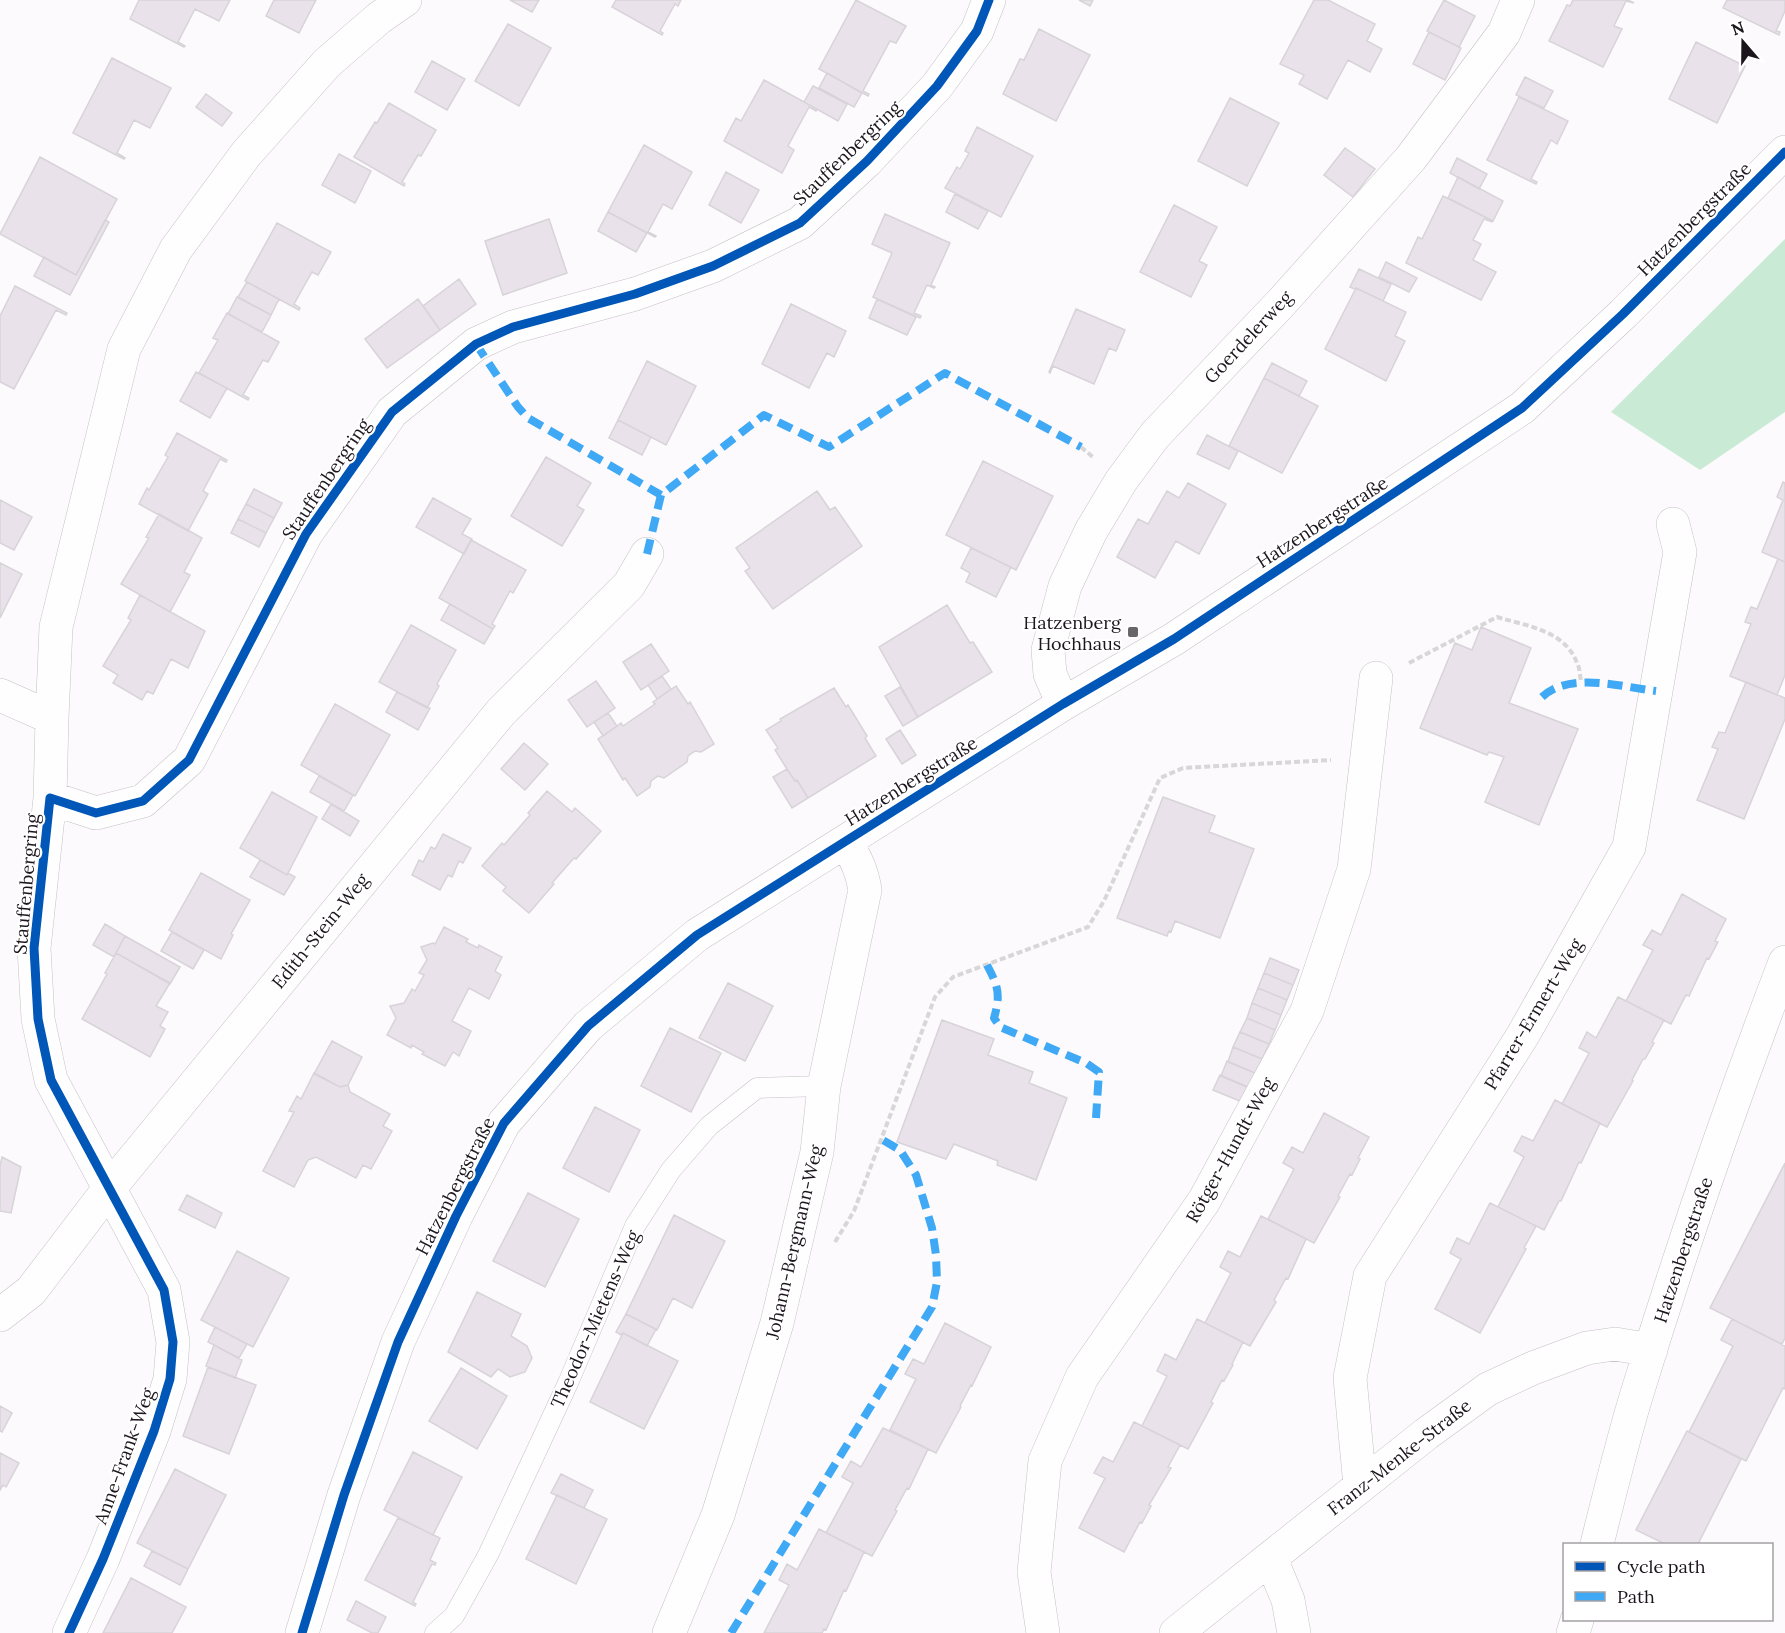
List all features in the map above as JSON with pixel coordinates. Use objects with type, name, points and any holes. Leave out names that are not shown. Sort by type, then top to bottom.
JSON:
[{"type":"street","name":"Stauffenbergring","points":[[108,1190],[51,1080],[38,1019],[34,948],[50,798],[51,718],[56,627],[124,349],[176,249],[246,154],[327,63],[379,18],[405,0]]},
{"type":"street","name":"Stauffenbergring","points":[[50,798],[96,813],[143,801],[189,760],[306,534],[392,412],[476,344],[513,327],[635,294],[713,266],[800,223],[867,161],[937,86],[977,31],[989,0]]},
{"type":"street","name":"Goerdelerweg","points":[[1063,704],[1050,674],[1048,650],[1065,586],[1091,531],[1121,481],[1155,435],[1281,303],[1411,158],[1504,33],[1518,0]]},
{"type":"street","name":"Hatzenbergstraße","points":[[302,1633],[344,1496],[398,1342],[456,1216],[504,1123],[588,1026],[688,942],[1063,704],[1174,639],[1522,408],[1623,314],[1785,152]]},
{"type":"street","name":"Pfarrer-Ermert-Weg","points":[[1360,1486],[1350,1378],[1370,1276],[1523,1035],[1629,848],[1680,552],[1673,524]]},
{"type":"street","name":"Edith-Stein-Weg","points":[[0,1315],[31,1291],[108,1190],[501,712],[629,585],[647,554]]},
{"type":"street","name":"Rötger-Hundt-Weg","points":[[1043,1633],[1034,1572],[1044,1461],[1082,1377],[1204,1201],[1307,1011],[1354,869],[1376,678]]},
{"type":"street","points":[[0,695],[51,718]]},
{"type":"street","name":"Johann-Bergmann-Weg","points":[[669,1633],[718,1515],[777,1323],[817,1152],[824,1086],[865,890],[862,873],[845,842]]},
{"type":"street","name":"Hatzenbergstraße","points":[[1598,1543],[1635,1401],[1695,1210],[1747,1061],[1785,962]]},
{"type":"street","name":"Anne-Frank-Weg","points":[[69,1633],[103,1559],[154,1431],[170,1378],[173,1342],[164,1290],[108,1190]]},
{"type":"street","name":"Franz-Menke-Straße","points":[[1176,1633],[1426,1434],[1488,1389],[1533,1368],[1587,1348],[1615,1344],[1651,1350]]},
{"type":"street","points":[[1270,1559],[1288,1600],[1294,1633]]},
{"type":"lane","name":"Theodor-Mietens-Weg","points":[[435,1633],[454,1616],[488,1555],[568,1383],[635,1226],[671,1170],[709,1126],[757,1088],[824,1086]]},
{"type":"path","points":[[1376,678],[1497,617],[1554,635],[1565,644],[1577,663],[1581,682]]},
{"type":"path","points":[[832,1247],[854,1211],[935,997],[953,977],[1088,927],[1104,901],[1160,777],[1183,768],[1367,758]]},
{"type":"green space","points":[[1785,239],[1785,412],[1700,470],[1611,412]]},
{"type":"building","points":[[139,0],[230,0],[219,21],[195,9],[178,42],[184,47],[130,19]]},
{"type":"building","points":[[274,0],[316,0],[299,33],[266,16]]},
{"type":"building","points":[[510,0],[539,0],[532,12]]},
{"type":"building","points":[[616,0],[681,0],[678,6],[675,4],[660,31],[662,35],[612,7]]},
{"type":"building","points":[[856,0],[906,26],[896,43],[890,41],[863,91],[869,94],[868,96],[819,69]]},
{"type":"building","points":[[1079,0],[1093,0],[1090,6]]},
{"type":"building","points":[[1314,0],[1328,0],[1375,24],[1367,41],[1382,49],[1370,72],[1348,60],[1327,99],[1299,84],[1304,75],[1280,64]]},
{"type":"building","points":[[1444,0],[1475,16],[1459,47],[1427,31]]},
{"type":"building","points":[[1573,0],[1628,0],[1634,3],[1626,1],[1614,26],[1622,29],[1603,67],[1549,41],[1567,5],[1570,6]]},
{"type":"building","points":[[1727,0],[1785,0],[1785,11],[1776,31],[1780,32],[1779,35],[1723,8]]},
{"type":"building","points":[[508,24],[551,48],[519,106],[475,81]]},
{"type":"building","points":[[1039,29],[1090,55],[1056,121],[1003,94],[1020,59],[1024,60]]},
{"type":"building","points":[[1429,32],[1461,48],[1445,80],[1413,64]]},
{"type":"building","points":[[1696,42],[1745,66],[1717,123],[1669,99]]},
{"type":"building","points":[[112,58],[171,88],[150,128],[134,120],[117,153],[124,159],[73,133]]},
{"type":"building","points":[[432,61],[465,79],[447,110],[415,92]]},
{"type":"building","points":[[827,73],[862,93],[854,107],[819,88]]},
{"type":"building","points":[[1525,77],[1553,91],[1544,108],[1516,95]]},
{"type":"building","points":[[764,80],[817,109],[816,111],[809,107],[788,146],[794,150],[782,173],[724,141],[736,118],[741,121]]},
{"type":"building","points":[[813,86],[847,104],[838,121],[804,102]]},
{"type":"building","points":[[206,94],[232,113],[222,126],[196,107]]},
{"type":"building","points":[[1519,97],[1568,121],[1557,144],[1551,140],[1531,179],[1537,182],[1536,184],[1487,160]]},
{"type":"building","points":[[1230,98],[1279,123],[1247,186],[1198,161]]},
{"type":"building","points":[[389,103],[436,130],[402,182],[404,186],[354,157]]},
{"type":"building","points":[[977,127],[1033,156],[1001,217],[945,188],[957,167],[960,169],[969,153],[965,151]]},
{"type":"building","points":[[644,145],[692,172],[672,209],[663,204],[648,232],[655,237],[608,212]]},
{"type":"building","points":[[1345,148],[1375,169],[1353,197],[1324,175]]},
{"type":"building","points":[[339,154],[371,171],[355,203],[322,185]]},
{"type":"building","points":[[40,157],[117,199],[76,275],[0,234]]},
{"type":"building","points":[[1457,158],[1487,174],[1479,189],[1450,173]]},
{"type":"building","points":[[726,172],[759,190],[741,223],[709,205]]},
{"type":"building","points":[[1458,177],[1503,201],[1493,221],[1448,198]]},
{"type":"building","points":[[955,194],[988,211],[978,229],[946,212]]},
{"type":"building","points":[[1443,196],[1493,221],[1484,219],[1473,240],[1481,244],[1473,260],[1496,272],[1481,300],[1406,263],[1418,237],[1422,239]]},
{"type":"building","points":[[1174,205],[1217,227],[1199,261],[1207,265],[1191,297],[1140,272]]},
{"type":"building","points":[[608,212],[647,233],[636,252],[598,231]]},
{"type":"building","points":[[885,214],[950,243],[931,285],[935,287],[927,285],[914,313],[921,316],[920,318],[873,297],[892,253],[872,244]]},
{"type":"building","points":[[549,219],[567,273],[503,295],[485,241]]},
{"type":"building","points":[[105,220],[109,222],[70,295],[34,276],[44,257],[76,275]]},
{"type":"building","points":[[277,223],[331,252],[318,275],[312,272],[294,304],[300,308],[299,310],[245,281]]},
{"type":"building","points":[[1386,262],[1417,278],[1409,292],[1379,277]]},
{"type":"building","points":[[1359,269],[1391,284],[1383,301],[1350,287]]},
{"type":"building","points":[[459,279],[476,304],[440,330],[423,306]]},
{"type":"building","points":[[247,282],[279,299],[271,315],[238,297]]},
{"type":"building","points":[[15,286],[67,313],[66,315],[56,310],[14,389],[0,382],[0,316]]},
{"type":"building","points":[[1356,288],[1406,312],[1395,336],[1405,341],[1386,381],[1325,349]]},
{"type":"building","points":[[237,297],[271,315],[262,332],[228,314]]},
{"type":"building","points":[[418,299],[440,330],[387,368],[365,339]]},
{"type":"building","points":[[877,299],[916,317],[907,335],[869,318]]},
{"type":"building","points":[[791,304],[846,331],[834,357],[827,353],[809,388],[762,364]]},
{"type":"building","points":[[1076,309],[1125,330],[1116,351],[1109,348],[1094,384],[1053,366],[1049,372]]},
{"type":"building","points":[[227,313],[279,342],[268,362],[263,360],[243,395],[249,398],[248,400],[199,373],[218,340],[213,338]]},
{"type":"building","points":[[647,361],[696,386],[666,445],[618,420]]},
{"type":"building","points":[[1272,363],[1307,381],[1299,396],[1264,378]]},
{"type":"building","points":[[196,372],[227,388],[210,418],[180,401]]},
{"type":"building","points":[[1264,378],[1318,406],[1282,473],[1229,446]]},
{"type":"building","points":[[618,420],[651,437],[642,455],[609,438]]},
{"type":"building","points":[[177,433],[227,460],[226,462],[220,459],[203,491],[208,494],[188,531],[139,504],[168,457],[165,455]]},
{"type":"building","points":[[1207,435],[1238,451],[1229,469],[1197,454]]},
{"type":"building","points":[[546,457],[591,483],[577,506],[584,510],[562,546],[511,516]]},
{"type":"building","points":[[983,461],[1053,496],[1016,570],[946,535]]},
{"type":"building","points":[[1783,482],[1785,483],[1785,562],[1762,552],[1783,500],[1777,497]]},
{"type":"building","points":[[1188,483],[1226,504],[1199,554],[1176,541],[1155,578],[1117,557],[1138,519],[1148,524],[1167,491],[1179,498]]},
{"type":"building","points":[[254,489],[282,503],[274,518],[246,504]]},
{"type":"building","points":[[817,491],[830,510],[835,507],[862,546],[773,609],[745,571],[750,568],[736,548]]},
{"type":"building","points":[[433,498],[471,519],[462,534],[472,539],[464,554],[416,527]]},
{"type":"building","points":[[0,500],[32,517],[14,550],[0,543]]},
{"type":"building","points":[[246,504],[274,518],[266,533],[238,519]]},
{"type":"building","points":[[159,514],[202,538],[184,572],[190,575],[170,612],[121,584],[149,538],[146,537]]},
{"type":"building","points":[[238,519],[266,533],[259,547],[231,533]]},
{"type":"building","points":[[471,540],[526,570],[513,593],[510,591],[492,624],[495,626],[493,629],[439,598]]},
{"type":"building","points":[[971,548],[1011,567],[996,597],[966,582],[970,573],[961,568]]},
{"type":"building","points":[[1778,559],[1785,562],[1785,675],[1777,695],[1730,676],[1751,624],[1745,622],[1751,607],[1757,609]]},
{"type":"building","points":[[0,563],[22,574],[0,618]]},
{"type":"building","points":[[140,595],[205,631],[188,668],[171,659],[153,694],[147,691],[142,700],[113,683],[118,675],[103,666],[131,620],[128,618]]},
{"type":"building","points":[[450,604],[493,629],[484,644],[441,620]]},
{"type":"building","points":[[947,605],[970,643],[973,642],[992,672],[918,717],[879,647]]},
{"type":"building","points":[[411,625],[456,650],[427,708],[379,682]]},
{"type":"building","points":[[1481,627],[1531,648],[1509,703],[1578,729],[1539,825],[1485,802],[1504,757],[1489,752],[1487,755],[1420,728],[1455,643],[1472,650]]},
{"type":"building","points":[[651,644],[669,671],[641,690],[623,662]]},
{"type":"building","points":[[662,676],[671,689],[657,699],[648,685]]},
{"type":"building","points":[[596,681],[615,708],[587,727],[568,700]]},
{"type":"building","points":[[1746,682],[1785,698],[1785,719],[1744,819],[1697,800],[1718,749],[1712,747],[1719,732],[1725,733]]},
{"type":"building","points":[[676,686],[688,704],[690,702],[714,744],[701,752],[695,751],[688,756],[687,762],[664,778],[658,776],[651,781],[650,787],[637,796],[625,778],[623,780],[598,739],[621,723],[623,726]]},
{"type":"building","points":[[900,687],[918,717],[903,726],[885,696]]},
{"type":"building","points":[[834,688],[846,707],[848,705],[876,756],[808,798],[775,750],[778,748],[766,730],[781,721],[780,719]]},
{"type":"building","points":[[397,692],[430,708],[418,730],[386,712]]},
{"type":"building","points":[[335,704],[390,735],[355,796],[301,765]]},
{"type":"building","points":[[608,713],[617,726],[603,736],[594,722]]},
{"type":"building","points":[[900,730],[916,755],[902,764],[886,739]]},
{"type":"building","points":[[524,743],[548,764],[525,790],[501,769]]},
{"type":"building","points":[[787,769],[808,798],[792,808],[773,777]]},
{"type":"building","points":[[319,776],[353,795],[344,811],[310,792]]},
{"type":"building","points":[[547,791],[572,812],[575,808],[601,831],[552,883],[554,884],[529,913],[503,891],[506,887],[482,866],[530,815],[528,813]]},
{"type":"building","points":[[272,792],[317,817],[287,875],[240,848]]},
{"type":"building","points":[[1163,797],[1215,816],[1209,832],[1254,849],[1220,938],[1175,921],[1167,936],[1117,918]]},
{"type":"building","points":[[331,804],[359,821],[350,836],[322,819]]},
{"type":"building","points":[[443,834],[471,848],[463,863],[459,861],[452,877],[448,875],[440,890],[412,875],[419,860],[423,862],[431,847],[435,849]]},
{"type":"building","points":[[260,860],[295,877],[284,895],[250,877]]},
{"type":"building","points":[[201,873],[250,900],[231,934],[233,935],[221,959],[169,930]]},
{"type":"building","points":[[1682,894],[1726,919],[1715,941],[1718,942],[1671,1024],[1626,1001],[1653,950],[1643,945],[1652,930],[1661,935]]},
{"type":"building","points":[[105,924],[125,936],[114,957],[93,945]]},
{"type":"building","points":[[444,927],[468,939],[466,942],[478,948],[479,945],[502,957],[495,971],[501,975],[489,999],[469,988],[452,1021],[471,1031],[459,1056],[453,1052],[445,1066],[422,1054],[424,1052],[412,1045],[411,1048],[387,1035],[396,1018],[390,1006],[404,1003],[412,989],[415,991],[424,975],[419,973],[427,960],[421,947],[435,944]]},
{"type":"building","points":[[172,932],[204,950],[193,969],[161,951]]},
{"type":"building","points":[[125,936],[180,967],[170,984],[116,953]]},
{"type":"building","points":[[116,953],[170,983],[156,1006],[168,1012],[160,1026],[165,1029],[150,1057],[82,1019]]},
{"type":"building","points":[[1270,958],[1299,970],[1293,985],[1264,973]]},
{"type":"building","points":[[1264,973],[1293,985],[1287,1000],[1258,988]]},
{"type":"building","points":[[728,983],[773,1006],[745,1061],[699,1038]]},
{"type":"building","points":[[1258,988],[1287,1000],[1281,1015],[1252,1003]]},
{"type":"building","points":[[1618,997],[1664,1020],[1652,1042],[1654,1043],[1607,1127],[1562,1104],[1589,1053],[1579,1048],[1587,1032],[1596,1038]]},
{"type":"building","points":[[1252,1003],[1281,1015],[1275,1030],[1247,1018]]},
{"type":"building","points":[[1247,1018],[1275,1030],[1269,1044],[1240,1032]]},
{"type":"building","points":[[942,1020],[994,1039],[988,1055],[1033,1072],[1029,1083],[1067,1098],[1036,1180],[997,1165],[998,1161],[954,1144],[946,1159],[897,1142]]},
{"type":"building","points":[[670,1028],[721,1053],[691,1112],[641,1086]]},
{"type":"building","points":[[1240,1032],[1269,1044],[1262,1059],[1233,1047]]},
{"type":"building","points":[[332,1041],[362,1057],[348,1085],[340,1087],[314,1074]]},
{"type":"building","points":[[1233,1047],[1262,1059],[1255,1073],[1228,1062]]},
{"type":"building","points":[[1227,1061],[1255,1073],[1249,1088],[1221,1076]]},
{"type":"building","points":[[314,1073],[340,1087],[348,1085],[350,1092],[390,1114],[383,1126],[392,1131],[371,1169],[363,1165],[356,1178],[316,1157],[308,1160],[294,1187],[263,1171],[294,1112],[289,1111],[297,1096],[301,1099]]},
{"type":"building","points":[[1220,1075],[1248,1087],[1242,1102],[1213,1090]]},
{"type":"building","points":[[1555,1100],[1600,1123],[1544,1230],[1498,1207],[1524,1157],[1514,1151],[1522,1136],[1533,1141]]},
{"type":"building","points":[[595,1107],[640,1130],[609,1192],[563,1168]]},
{"type":"building","points":[[1324,1113],[1369,1137],[1352,1175],[1350,1174],[1314,1243],[1268,1219],[1294,1169],[1283,1163],[1292,1147],[1303,1153]]},
{"type":"building","points":[[2,1157],[21,1167],[11,1213],[0,1211]]},
{"type":"building","points":[[1785,1163],[1785,1338],[1782,1344],[1710,1308]]},
{"type":"building","points":[[528,1193],[579,1219],[545,1287],[493,1261]]},
{"type":"building","points":[[187,1195],[222,1213],[215,1228],[179,1210]]},
{"type":"building","points":[[1490,1203],[1536,1226],[1524,1248],[1526,1249],[1480,1333],[1435,1309],[1461,1259],[1450,1253],[1457,1238],[1469,1244]]},
{"type":"building","points":[[674,1215],[725,1241],[692,1308],[673,1298],[657,1330],[626,1314]]},
{"type":"building","points":[[1261,1216],[1306,1239],[1288,1279],[1286,1278],[1274,1300],[1276,1302],[1250,1346],[1205,1323],[1231,1273],[1220,1267],[1228,1251],[1240,1257]]},
{"type":"building","points":[[237,1251],[289,1278],[253,1347],[201,1320]]},
{"type":"building","points":[[477,1292],[521,1314],[511,1336],[527,1346],[532,1358],[525,1372],[510,1377],[498,1369],[491,1377],[448,1352]]},
{"type":"building","points":[[626,1314],[656,1329],[647,1346],[623,1333],[621,1335],[616,1332]]},
{"type":"building","points":[[1197,1319],[1243,1342],[1188,1449],[1142,1426],[1167,1376],[1157,1371],[1165,1354],[1176,1360]]},
{"type":"building","points":[[1732,1319],[1785,1346],[1785,1389],[1783,1388],[1746,1461],[1689,1432],[1733,1346],[1721,1340]]},
{"type":"building","points":[[945,1323],[991,1347],[936,1453],[890,1430],[916,1379],[905,1374],[913,1359],[924,1364]]},
{"type":"building","points":[[215,1327],[247,1344],[239,1358],[208,1342]]},
{"type":"building","points":[[623,1333],[678,1361],[644,1429],[590,1402]]},
{"type":"building","points":[[214,1345],[242,1360],[235,1378],[206,1366]]},
{"type":"building","points":[[208,1367],[256,1385],[229,1454],[183,1436]]},
{"type":"building","points":[[461,1368],[507,1396],[477,1449],[429,1421]]},
{"type":"building","points":[[0,1406],[12,1413],[2,1432],[0,1431]]},
{"type":"building","points":[[1134,1422],[1180,1445],[1168,1467],[1171,1468],[1124,1552],[1079,1528],[1105,1478],[1094,1473],[1103,1457],[1113,1462]]},
{"type":"building","points":[[883,1428],[928,1449],[872,1556],[826,1533],[853,1483],[842,1477],[851,1461],[861,1467]]},
{"type":"building","points":[[1687,1431],[1741,1459],[1699,1543],[1663,1543],[1636,1530]]},
{"type":"building","points":[[413,1452],[462,1477],[433,1535],[384,1510]]},
{"type":"building","points":[[0,1453],[19,1463],[6,1487],[3,1485],[0,1490]]},
{"type":"building","points":[[175,1469],[226,1495],[188,1569],[137,1543]]},
{"type":"building","points":[[561,1474],[593,1490],[584,1508],[551,1493]]},
{"type":"building","points":[[557,1495],[607,1519],[576,1584],[526,1559]]},
{"type":"building","points":[[398,1518],[440,1538],[430,1560],[436,1563],[432,1564],[413,1602],[415,1606],[365,1580]]},
{"type":"building","points":[[819,1529],[864,1552],[826,1630],[824,1629],[822,1633],[764,1633],[789,1585],[779,1580],[787,1564],[797,1570]]},
{"type":"building","points":[[152,1551],[188,1569],[180,1585],[144,1566]]},
{"type":"building","points":[[131,1578],[186,1607],[172,1633],[103,1633]]},
{"type":"building","points":[[356,1601],[386,1617],[378,1633],[372,1633],[347,1620]]},
{"type":"marked path","points":[[476,344],[518,407],[528,418],[661,495]]},
{"type":"marked path","points":[[647,554],[661,495],[764,415],[829,447],[945,373],[1081,447]]},
{"type":"marked path","points":[[1542,697],[1554,689],[1581,683],[1612,684],[1656,691]]},
{"type":"marked path","points":[[987,965],[997,990],[994,1018],[1000,1027],[1086,1063],[1099,1072],[1096,1118]]},
{"type":"marked path","points":[[731,1633],[932,1307],[937,1282],[936,1255],[932,1228],[916,1175],[900,1150],[881,1139]]},
{"type":"cycle path","points":[[69,1633],[103,1559],[154,1431],[170,1379],[173,1342],[164,1290],[51,1080],[38,1019],[34,948],[50,798],[96,813],[143,801],[189,760],[306,534],[392,412],[476,344],[513,327],[635,294],[713,266],[800,223],[867,161],[937,86],[977,31],[989,0]]},
{"type":"cycle path","points":[[302,1633],[344,1495],[398,1342],[456,1216],[504,1123],[588,1026],[697,935],[1063,704],[1174,639],[1522,408],[1623,314],[1785,152]]},
{"type":"place","name":"Hatzenberg Hochhaus","points":[[1133,632]]}]
